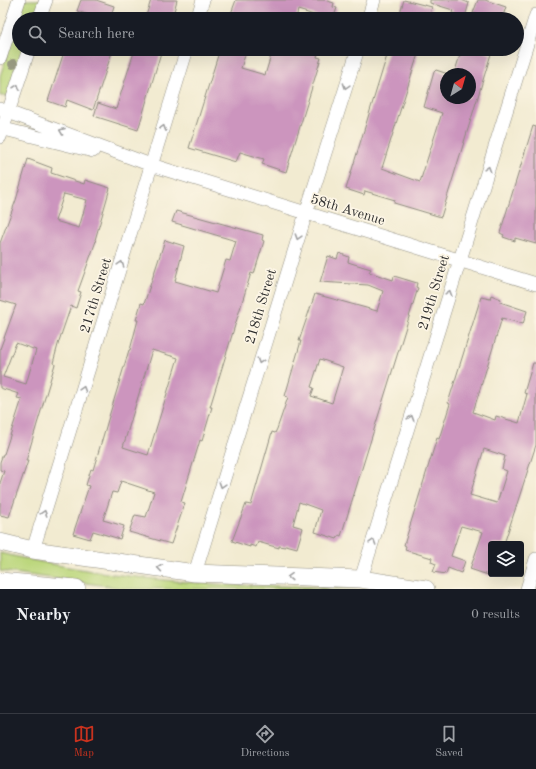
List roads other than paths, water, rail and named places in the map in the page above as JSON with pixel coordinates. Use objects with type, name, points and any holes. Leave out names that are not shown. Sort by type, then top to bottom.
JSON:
[{"type":"highway","points":[[0,582],[76,589]]},
{"type":"main road","points":[[0,542],[33,550],[195,573],[361,579],[426,589]]},
{"type":"street","points":[[15,12],[19,0]]},
{"type":"street","points":[[42,12],[46,0]]},
{"type":"street","points":[[199,12],[203,0]]},
{"type":"street","points":[[370,12],[374,0]]},
{"type":"street","name":"219th Street","points":[[524,53],[536,15]]},
{"type":"street","points":[[0,58],[12,21]]},
{"type":"street","points":[[1,131],[4,110],[26,56]]},
{"type":"street","name":"217th Street","points":[[33,550],[185,56]]},
{"type":"street","name":"218th Street","points":[[195,573],[356,56]]},
{"type":"street","name":"219th Street","points":[[361,579],[523,56]]},
{"type":"street","name":"58th Avenue","points":[[4,110],[151,165],[536,284]]},
{"type":"street","name":"58th Avenue","points":[[1,131],[151,165]]},
{"type":"street","points":[[527,589],[535,568]]}]
